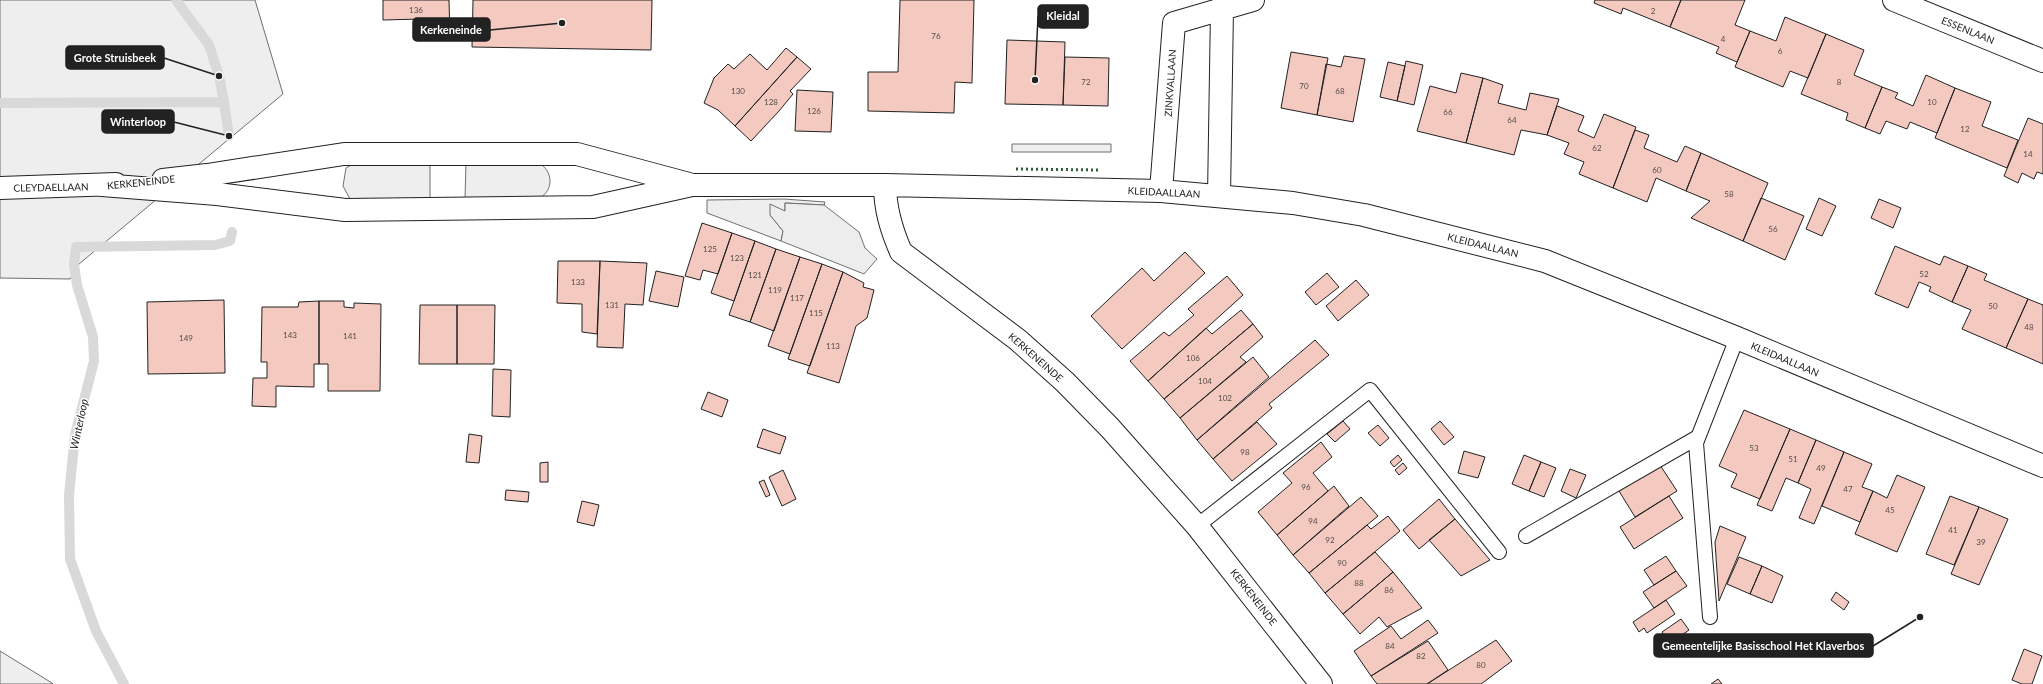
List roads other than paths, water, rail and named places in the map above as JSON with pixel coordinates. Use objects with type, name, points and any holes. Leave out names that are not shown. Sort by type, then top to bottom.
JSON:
[{"type":"street","name":"ZINKVALLAAN","points":[[1161,191],[1174,23],[1253,0]]},
{"type":"street","name":"ESSENLAAN","points":[[1894,0],[2043,60]]},
{"type":"street","points":[[1219,196],[1222,9]]},
{"type":"street","name":"KERKENEINDE","points":[[102,185],[207,175],[344,154],[576,154],[692,184]]},
{"type":"street","name":"KERKENEINDE","points":[[102,185],[217,194],[353,210],[593,208],[692,184],[885,185],[886,210],[892,231],[902,252],[1018,340],[1065,382],[1110,428],[1197,526],[1321,684]]},
{"type":"street","name":"CLEYDAELLAAN","points":[[0,188],[102,185]]},
{"type":"street","name":"KLEIDAALLAAN","points":[[885,185],[1161,191],[1293,203],[1364,214],[1545,261],[1737,338],[2043,466]]},
{"type":"lane","points":[[1710,617],[1696,443],[1737,338]]},
{"type":"lane","points":[[1197,526],[1370,390],[1500,552]]},
{"type":"lane","points":[[1526,536],[1698,436]]},
{"type":"waterway","points":[[0,103],[224,102],[219,76],[209,45],[176,0]]},
{"type":"waterway","name":"Winterloop","points":[[224,102],[229,136]]},
{"type":"waterway","name":"Winterloop","points":[[124,684],[96,631],[70,559],[69,495],[75,435],[94,361],[93,337],[77,285],[74,265],[76,247],[215,245],[230,241],[232,232]]},
{"type":"place","name":"Kerkeneinde","points":[[562,23]]},
{"type":"place","name":"Grote Struisbeek","points":[[219,76]]},
{"type":"place","name":"Kleidal","points":[[1035,80]]},
{"type":"place","name":"Winterloop","points":[[229,136]]},
{"type":"place","name":"Gemeentelijke Basisschool Het Klaverbos","points":[[1920,617]]}]
